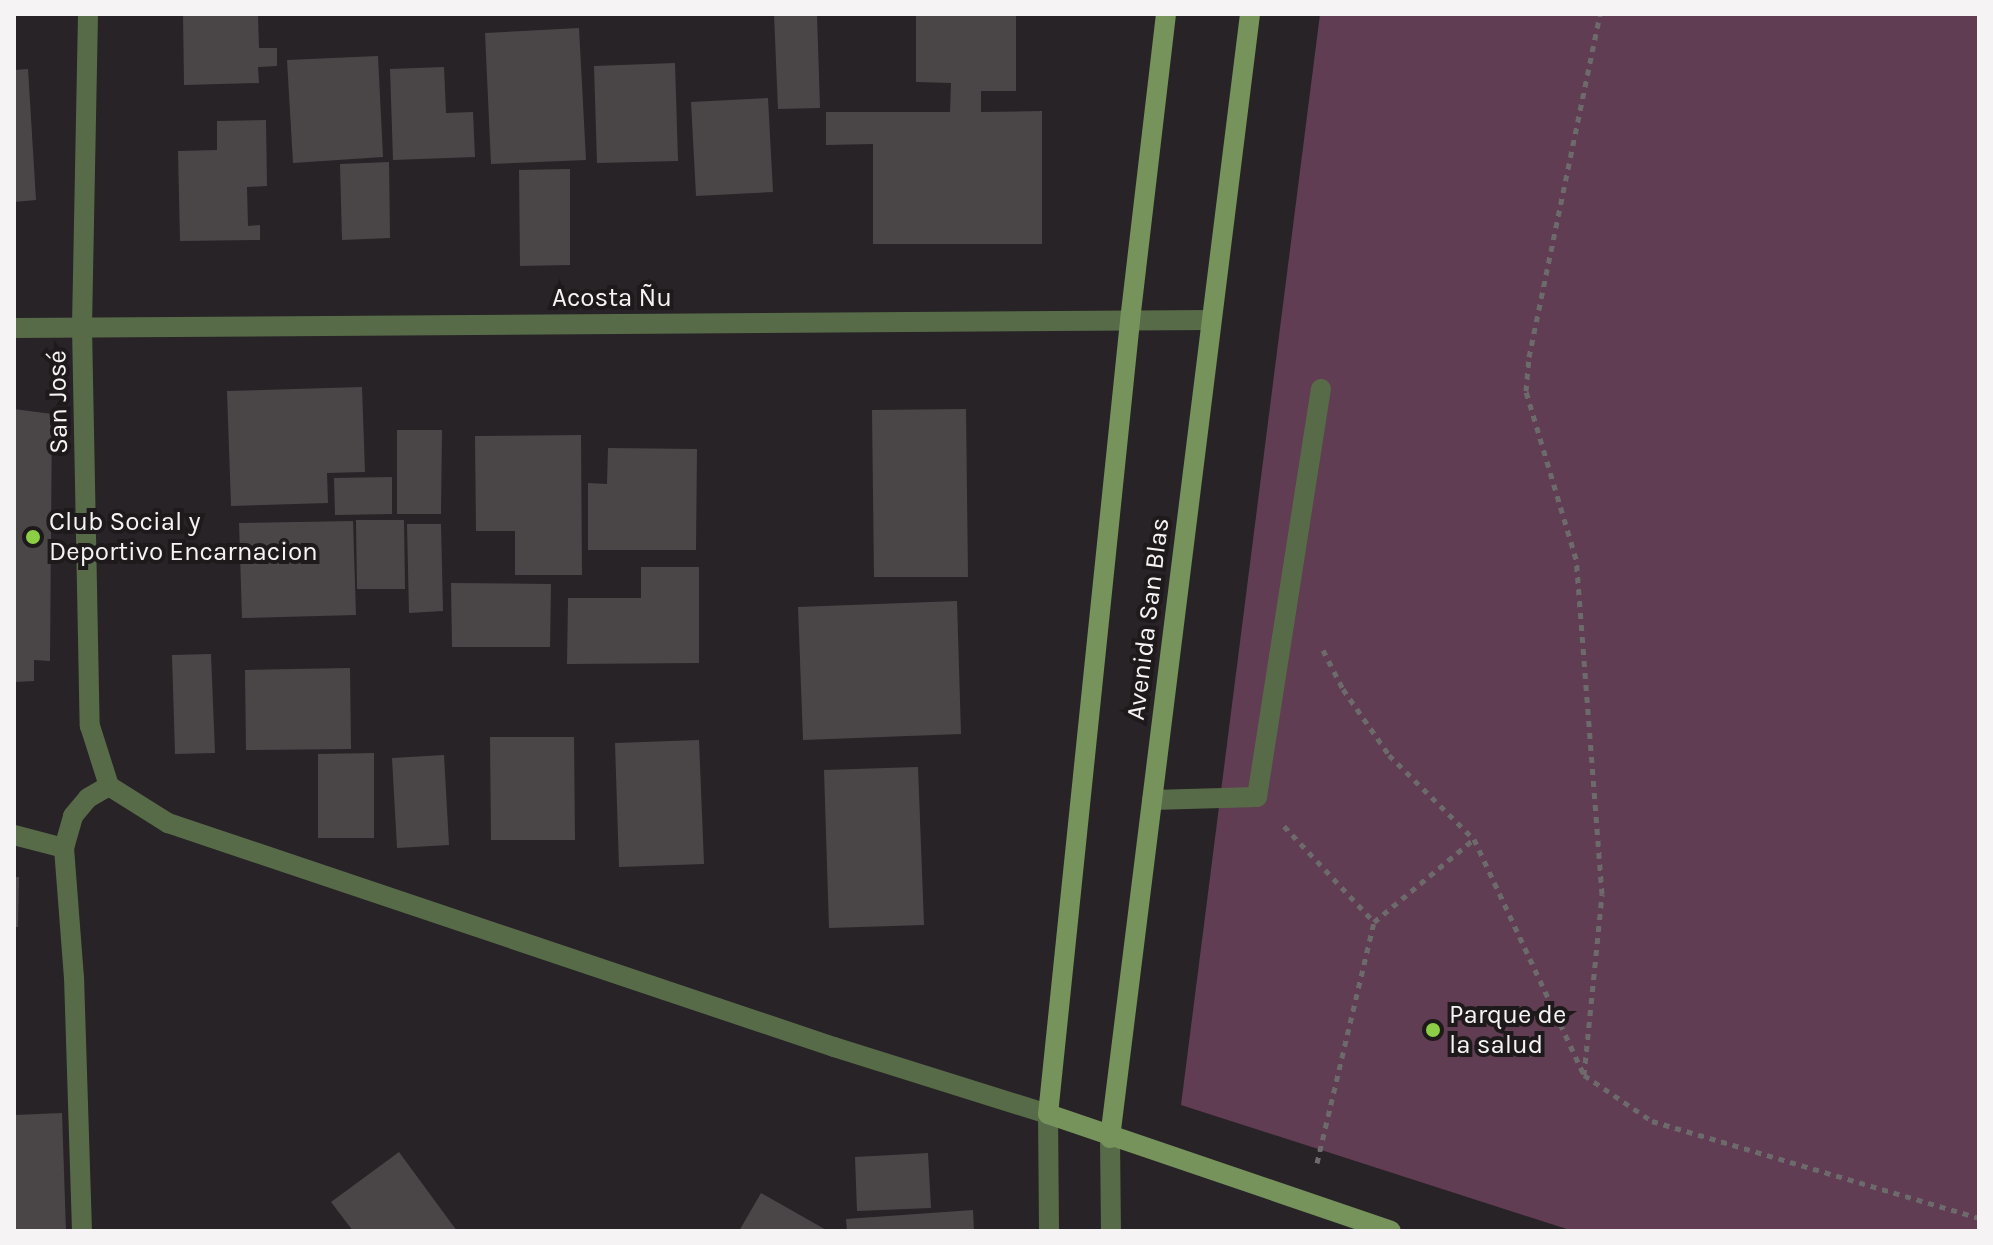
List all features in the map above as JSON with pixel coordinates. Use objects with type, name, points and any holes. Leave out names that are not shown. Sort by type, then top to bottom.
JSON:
[{"type":"street","name":"San José","points":[[88,14],[82,327],[90,726],[109,786]]},
{"type":"street","name":"Avenida San Blas","points":[[1049,1231],[1048,1114],[1130,321],[1166,14]]},
{"type":"street","name":"Avenida San Blas","points":[[1111,1231],[1110,1138],[1250,14]]},
{"type":"street","name":"Acosta Ñu","points":[[14,328],[1211,320]]},
{"type":"street","points":[[1152,800],[1257,797],[1321,389]]},
{"type":"street","points":[[82,1231],[74,978],[64,848],[73,816],[88,798],[109,786],[168,823],[818,1042],[1048,1114],[1110,1138],[1391,1231]]},
{"type":"street","points":[[14,835],[64,848]]},
{"type":"path","points":[[1584,1075],[1602,894],[1576,559],[1526,391],[1529,357],[1600,14]]},
{"type":"path","points":[[1291,587],[1343,689],[1389,755],[1474,839],[1584,1075],[1652,1121],[1979,1218]]},
{"type":"path","points":[[1257,797],[1374,922]]},
{"type":"path","points":[[1308,1203],[1374,922],[1474,839]]},
{"type":"shaded area","points":[[1320,14],[1979,14],[1979,1231],[1573,1231],[1181,1105]]},
{"type":"building","points":[[183,14],[258,14],[259,48],[277,48],[277,66],[258,67],[259,83],[184,85]]},
{"type":"building","points":[[774,14],[817,14],[820,108],[778,109]]},
{"type":"building","points":[[916,14],[1016,14],[1016,91],[981,91],[981,112],[1042,111],[1042,244],[873,244],[873,144],[826,145],[826,112],[950,112],[951,83],[916,82]]},
{"type":"building","points":[[579,28],[586,160],[491,164],[485,33]]},
{"type":"building","points":[[378,56],[383,157],[293,163],[287,60]]},
{"type":"building","points":[[675,63],[678,161],[597,163],[594,66]]},
{"type":"building","points":[[444,67],[446,113],[473,112],[475,157],[393,160],[390,69]]},
{"type":"building","points":[[28,69],[36,200],[14,202],[14,70]]},
{"type":"building","points":[[768,98],[773,192],[696,196],[691,102]]},
{"type":"building","points":[[266,120],[267,186],[247,187],[248,226],[260,225],[260,240],[180,241],[178,151],[217,150],[217,121]]},
{"type":"building","points":[[389,162],[390,238],[342,240],[340,164]]},
{"type":"building","points":[[570,169],[570,265],[520,266],[519,170]]},
{"type":"building","points":[[362,387],[365,472],[327,473],[328,503],[231,506],[227,391]]},
{"type":"building","name":"Club Social y Deportivo Encarnacion","points":[[14,409],[52,414],[50,661],[34,660],[34,681],[14,682]]},
{"type":"building","points":[[966,409],[968,577],[874,577],[872,410]]},
{"type":"building","points":[[397,430],[442,430],[441,514],[397,514]]},
{"type":"building","points":[[581,435],[582,575],[515,575],[515,531],[476,531],[475,436]]},
{"type":"building","points":[[608,448],[697,449],[696,550],[588,550],[588,483],[607,484]]},
{"type":"building","points":[[392,477],[392,514],[335,515],[334,478]]},
{"type":"building","points":[[356,520],[404,520],[405,589],[357,589]]},
{"type":"building","points":[[353,521],[356,615],[242,618],[239,523]]},
{"type":"building","points":[[407,524],[441,524],[443,611],[409,613]]},
{"type":"building","points":[[641,567],[699,567],[699,663],[567,664],[568,598],[641,598]]},
{"type":"building","points":[[451,583],[551,584],[550,647],[452,647]]},
{"type":"building","points":[[957,601],[961,734],[803,740],[798,607]]},
{"type":"building","points":[[211,654],[215,753],[175,754],[172,655]]},
{"type":"building","points":[[350,668],[351,749],[246,750],[245,670]]},
{"type":"building","points":[[490,737],[574,737],[575,840],[491,840]]},
{"type":"building","points":[[699,740],[704,864],[619,867],[615,743]]},
{"type":"building","points":[[374,753],[374,838],[318,838],[318,754]]},
{"type":"building","points":[[444,755],[449,845],[397,848],[392,758]]},
{"type":"building","points":[[918,767],[924,925],[829,928],[824,770]]},
{"type":"building","points":[[14,877],[19,877],[18,927],[14,927]]},
{"type":"building","points":[[62,1113],[66,1231],[14,1231],[14,1115]]},
{"type":"building","points":[[399,1152],[457,1231],[353,1231],[331,1202]]},
{"type":"building","points":[[928,1153],[931,1208],[857,1211],[855,1157]]},
{"type":"building","points":[[761,1193],[828,1231],[739,1231]]},
{"type":"building","points":[[973,1210],[974,1231],[847,1231],[846,1219]]},
{"type":"place","name":"Club Social y Deportivo Encarnacion","points":[[33,537]]},
{"type":"place","name":"Parque de la salud","points":[[1433,1030]]}]
